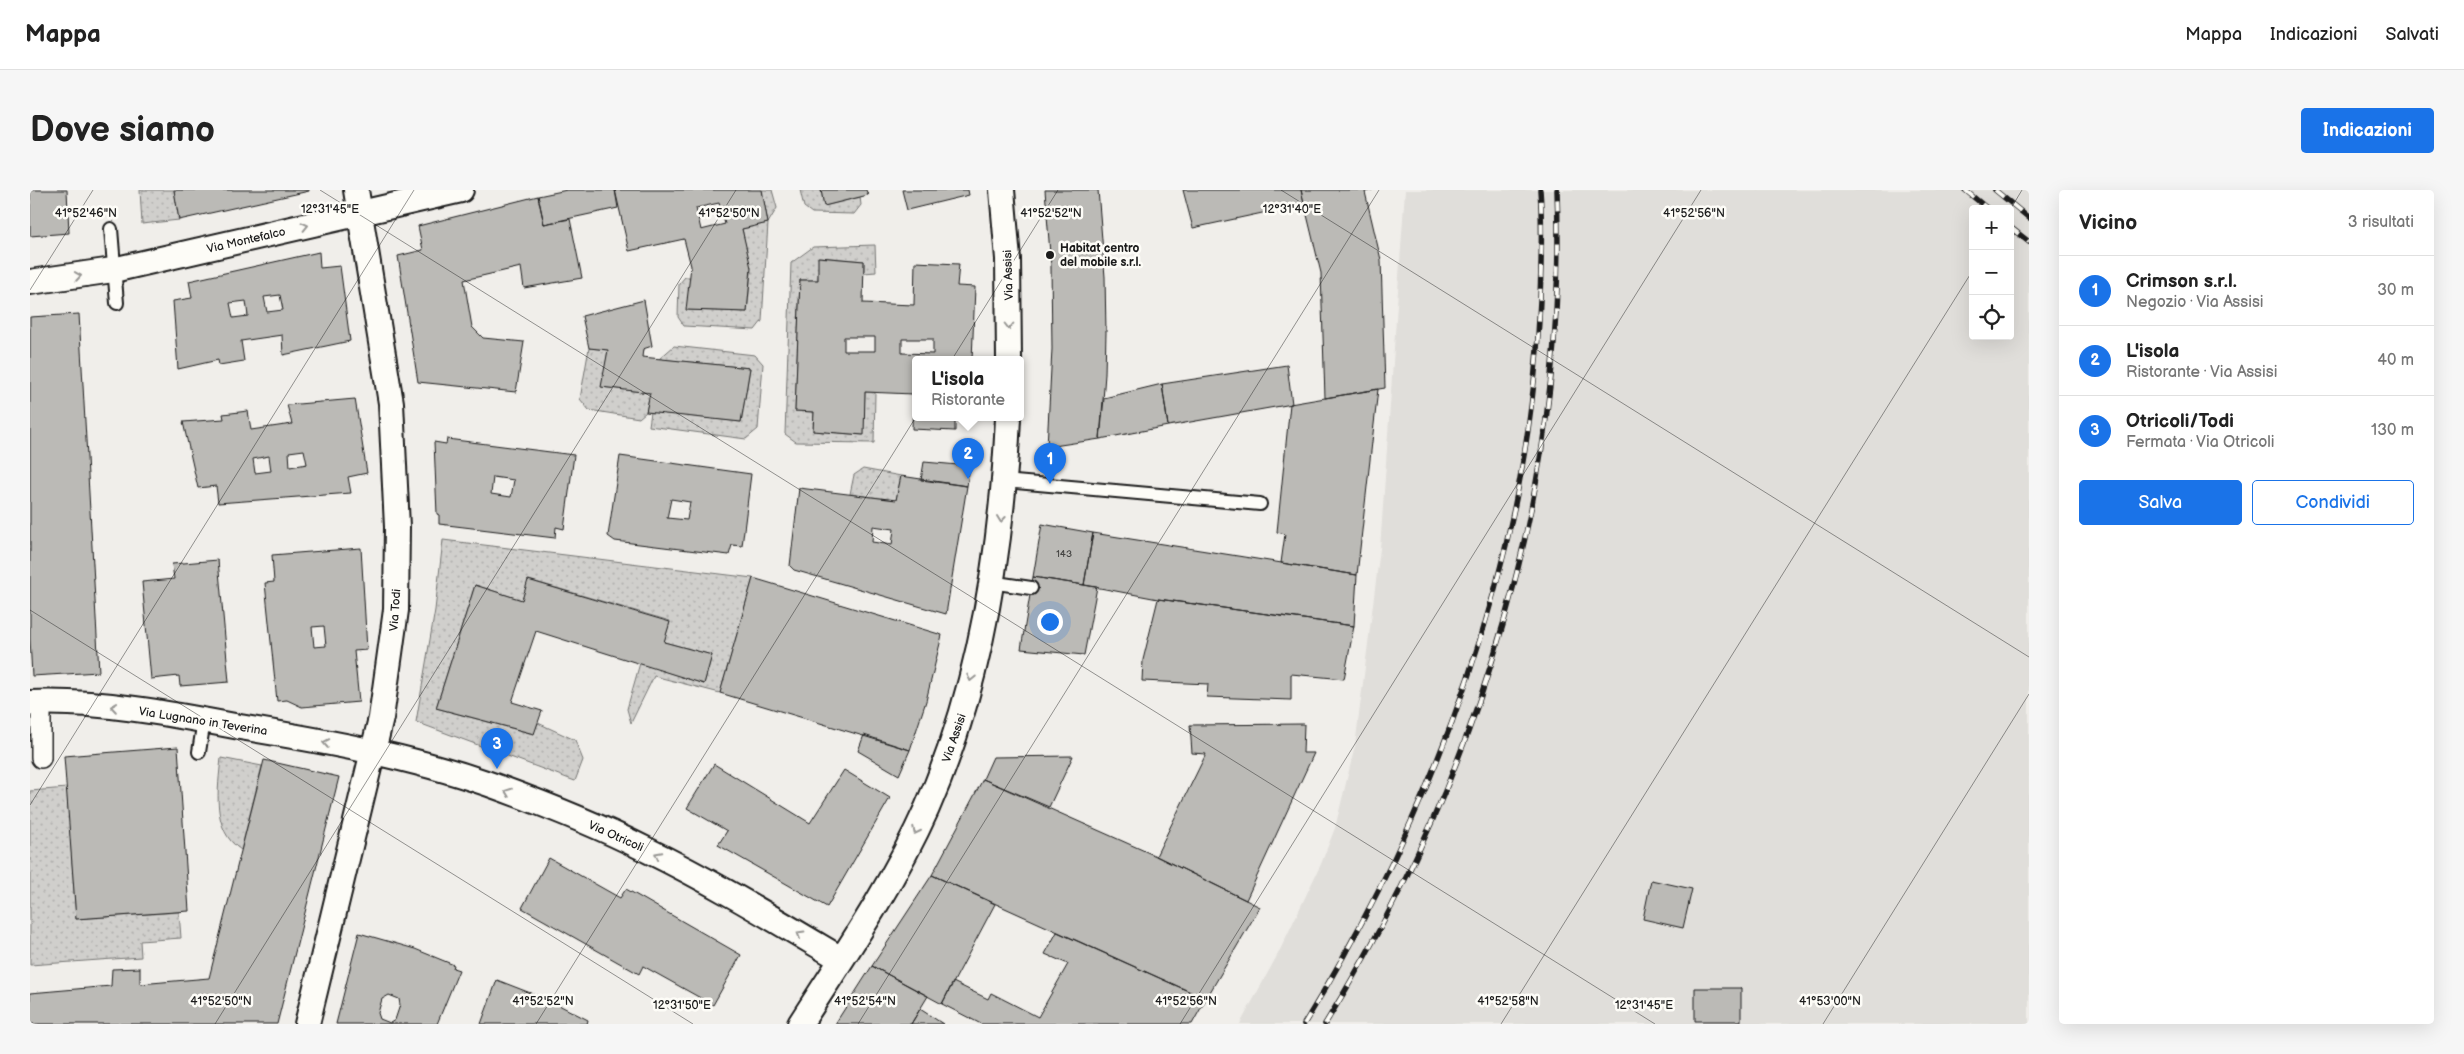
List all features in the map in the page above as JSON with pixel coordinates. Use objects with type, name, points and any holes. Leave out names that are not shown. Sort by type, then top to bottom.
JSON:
[{"type":"street","name":"Via Todi","points":[[307,1024],[374,753],[390,670],[396,610],[398,527],[391,403],[356,190]]},
{"type":"street","name":"Via Montefalco","points":[[30,282],[114,270],[461,190]]},
{"type":"street","name":"Via Assisi","points":[[1002,190],[1008,259],[1009,356]]},
{"type":"street","name":"Via Assisi","points":[[800,1024],[842,959],[910,842],[947,761],[969,687],[990,582],[1001,519],[1008,421]]},
{"type":"street","name":"Via Lugnano in Teverina","points":[[35,703],[108,706],[204,720],[374,753]]},
{"type":"street","points":[[35,703],[41,758]]},
{"type":"street","name":"Via Otricoli","points":[[374,753],[488,784],[586,822],[645,848],[747,903],[842,959]]},
{"type":"lane","points":[[111,229],[117,303]]},
{"type":"lane","points":[[1004,481],[1260,504]]},
{"type":"lane","points":[[990,582],[1031,588]]},
{"type":"lane","points":[[198,752],[204,720]]},
{"type":"shaded area","points":[[140,190],[174,190],[179,220],[142,224]]},
{"type":"shaded area","points":[[762,190],[772,190],[777,208],[768,223]]},
{"type":"shaded area","points":[[800,190],[821,190],[824,206],[860,197],[861,205],[854,214],[812,213],[804,207]]},
{"type":"shaded area","points":[[1405,190],[2029,190],[2029,1024],[1240,1024],[1279,952],[1321,864],[1335,828],[1355,746],[1380,549]]},
{"type":"shaded area","points":[[768,223],[762,321],[755,330],[684,326],[678,317],[679,284],[685,277],[690,277],[687,310],[747,312],[751,273],[742,229]]},
{"type":"shaded area","points":[[875,245],[876,272],[864,273],[864,261],[819,257],[818,280],[800,280],[795,411],[814,412],[813,431],[863,435],[865,392],[875,392],[874,443],[796,442],[785,434],[791,263],[813,247]]},
{"type":"shaded area","points":[[674,346],[755,355],[763,364],[758,429],[746,439],[649,426],[651,412],[741,422],[750,368],[659,359]]},
{"type":"shaded area","points":[[589,348],[608,350],[602,387],[650,393],[646,412],[639,418],[589,410],[580,399]]},
{"type":"shaded area","points":[[863,469],[901,476],[896,500],[850,494],[854,475]]},
{"type":"shaded area","points":[[443,540],[753,578],[720,693],[654,676],[631,723],[627,709],[640,663],[704,684],[712,655],[664,642],[670,621],[529,580],[522,600],[475,585],[436,708],[533,734],[538,723],[575,740],[583,760],[575,781],[416,722],[435,610]]},
{"type":"shaded area","points":[[221,758],[262,766],[241,850],[231,842],[221,820],[218,795]]},
{"type":"shaded area","points":[[67,788],[76,919],[179,912],[181,938],[140,941],[141,957],[30,965],[30,791]]},
{"type":"building","points":[[30,190],[67,190],[69,233],[30,236]]},
{"type":"building","points":[[174,190],[309,190],[309,191],[179,220]]},
{"type":"building","points":[[567,190],[615,190],[618,208],[544,224],[538,196]]},
{"type":"building","points":[[615,190],[762,190],[768,223],[742,229],[751,268],[747,312],[686,310],[691,266],[684,239],[629,251]],"holes":[[[719,203],[725,224],[701,230],[696,208]]]},
{"type":"building","points":[[821,190],[866,190],[868,195],[824,206]]},
{"type":"building","points":[[902,190],[968,190],[969,195],[907,210]]},
{"type":"building","points":[[1045,190],[1098,190],[1105,277],[1106,332],[1100,439],[1047,447],[1052,349],[1051,266]]},
{"type":"building","points":[[1183,190],[1301,190],[1304,204],[1193,228]]},
{"type":"building","points":[[1301,190],[1372,190],[1365,192],[1381,260],[1385,388],[1325,398],[1321,273]]},
{"type":"building","points":[[538,196],[544,224],[570,219],[582,278],[524,288],[521,267],[464,280],[472,327],[483,338],[524,342],[516,392],[418,382],[398,256],[423,250],[418,226]]},
{"type":"building","points":[[319,252],[320,268],[340,266],[350,341],[283,355],[282,335],[241,341],[244,361],[219,365],[218,360],[178,369],[173,301],[192,298],[189,281]],"holes":[[[280,295],[283,310],[267,312],[264,297]],[[246,301],[248,316],[233,318],[230,303]]]},
{"type":"building","points":[[818,257],[864,261],[863,303],[914,305],[915,262],[959,264],[957,286],[975,287],[972,356],[912,356],[912,394],[865,392],[864,435],[813,431],[814,412],[795,411],[800,280],[818,280]],"holes":[[[844,337],[875,337],[875,351],[844,351]],[[902,339],[933,339],[933,354],[902,353]]]},
{"type":"building","points":[[644,300],[652,346],[643,349],[642,357],[750,368],[741,422],[646,412],[650,393],[601,387],[608,350],[589,348],[582,316]]},
{"type":"building","points":[[79,314],[99,672],[32,676],[30,639],[30,317]]},
{"type":"building","points":[[1287,365],[1292,404],[1168,426],[1162,384]]},
{"type":"building","points":[[1162,384],[1168,426],[1100,439],[1104,398]]},
{"type":"building","points":[[1378,389],[1357,575],[1281,563],[1285,534],[1277,532],[1290,404]]},
{"type":"building","points":[[355,399],[367,473],[348,477],[351,493],[218,503],[216,486],[198,488],[183,422],[224,419],[223,414],[248,411],[251,430],[292,424],[287,405]],"holes":[[[304,450],[307,464],[290,467],[289,452]],[[269,456],[271,471],[255,473],[253,459]]]},
{"type":"building","points":[[912,421],[955,421],[955,431],[912,429]]},
{"type":"building","points":[[447,439],[574,455],[564,529],[556,527],[555,538],[439,524],[434,442],[446,444]],"holes":[[[493,477],[514,480],[511,497],[491,494]]]},
{"type":"building","points":[[620,456],[751,474],[742,546],[732,545],[729,555],[615,541],[608,536]],"holes":[[[671,499],[690,502],[687,520],[667,518]]]},
{"type":"building","points":[[924,462],[970,466],[967,486],[921,480]]},
{"type":"building","points":[[901,476],[967,486],[946,614],[794,570],[790,566],[799,488],[896,500]],"holes":[[[873,526],[894,529],[892,545],[872,542]]]},
{"type":"building","points":[[1042,524],[1093,533],[1084,585],[1033,577]]},
{"type":"building","points":[[1093,533],[1357,575],[1354,626],[1158,599],[1084,585]]},
{"type":"building","points":[[361,548],[367,650],[354,651],[359,702],[302,707],[287,700],[277,701],[265,583],[274,582],[272,555]],"holes":[[[324,626],[326,646],[314,647],[312,627]]]},
{"type":"building","points":[[218,560],[229,682],[180,686],[179,676],[151,679],[142,582],[174,579],[172,564]]},
{"type":"building","points":[[1033,577],[1097,587],[1084,655],[1021,649]]},
{"type":"building","points":[[753,578],[942,635],[926,701],[910,750],[720,693]]},
{"type":"building","points":[[528,580],[670,622],[664,642],[712,655],[704,684],[536,631],[512,702],[542,711],[534,734],[436,708],[475,585],[522,600]]},
{"type":"building","points":[[1158,599],[1354,626],[1344,679],[1291,674],[1291,700],[1207,697],[1208,684],[1142,681],[1143,660]]},
{"type":"building","points":[[1304,724],[1303,753],[1314,753],[1246,900],[1156,856],[1206,754],[1192,753],[1190,725]]},
{"type":"building","points":[[864,735],[910,750],[899,775],[858,751]]},
{"type":"building","points":[[178,747],[189,911],[76,919],[64,756]]},
{"type":"building","points":[[1073,756],[1049,807],[983,779],[993,757]]},
{"type":"building","points":[[264,760],[339,777],[277,1024],[30,1024],[30,993],[111,986],[112,969],[140,968],[140,984],[209,978]]},
{"type":"building","points":[[714,764],[810,823],[844,770],[890,798],[827,907],[718,845],[727,831],[687,808]]},
{"type":"building","points":[[983,779],[1156,856],[1260,907],[1206,999],[932,875]]},
{"type":"building","points":[[549,858],[620,898],[626,889],[741,955],[713,1005],[643,966],[639,974],[522,908]]},
{"type":"building","points":[[932,875],[995,904],[942,1004],[872,966]]},
{"type":"building","points":[[1651,880],[1692,889],[1683,928],[1643,919]]},
{"type":"building","points":[[1057,932],[1206,999],[1192,1024],[981,1024],[942,1004],[953,982],[988,999],[991,993],[1038,1017],[1068,964],[1045,954]]},
{"type":"building","points":[[359,933],[415,949],[454,965],[453,968],[459,970],[437,1024],[336,1024]],"holes":[[[389,995],[399,999],[400,1005],[395,1020],[390,1023],[380,1019],[378,1013],[382,999]]]},
{"type":"building","points":[[872,966],[928,996],[911,1024],[835,1024]]},
{"type":"building","points":[[497,980],[551,1001],[588,1020],[587,1024],[481,1024]]},
{"type":"building","points":[[1695,988],[1741,988],[1741,1021],[1695,1021]]},
{"type":"building","points":[[920,1009],[943,1024],[911,1024]]},
{"type":"railway","points":[[1304,1024],[1352,941],[1396,855],[1434,767],[1468,677],[1496,585],[1518,491],[1532,396],[1540,300],[1542,232],[1540,190]]},
{"type":"railway","points":[[1325,1024],[1380,929],[1428,830],[1469,728],[1503,624],[1529,517],[1547,409],[1557,300],[1557,190]]},
{"type":"railway","points":[[1965,190],[1983,205]]},
{"type":"railway","points":[[1995,190],[2029,218]]},
{"type":"railway","points":[[2014,230],[2029,242]]},
{"type":"place","name":"Habitat centro del mobile s.r.l.","points":[[1050,255]]},
{"type":"place","name":"L'isola","points":[[968,479]]},
{"type":"place","name":"Crimson s.r.l.","points":[[1050,484]]},
{"type":"place","name":"Otricoli/Todi","points":[[497,769]]}]
